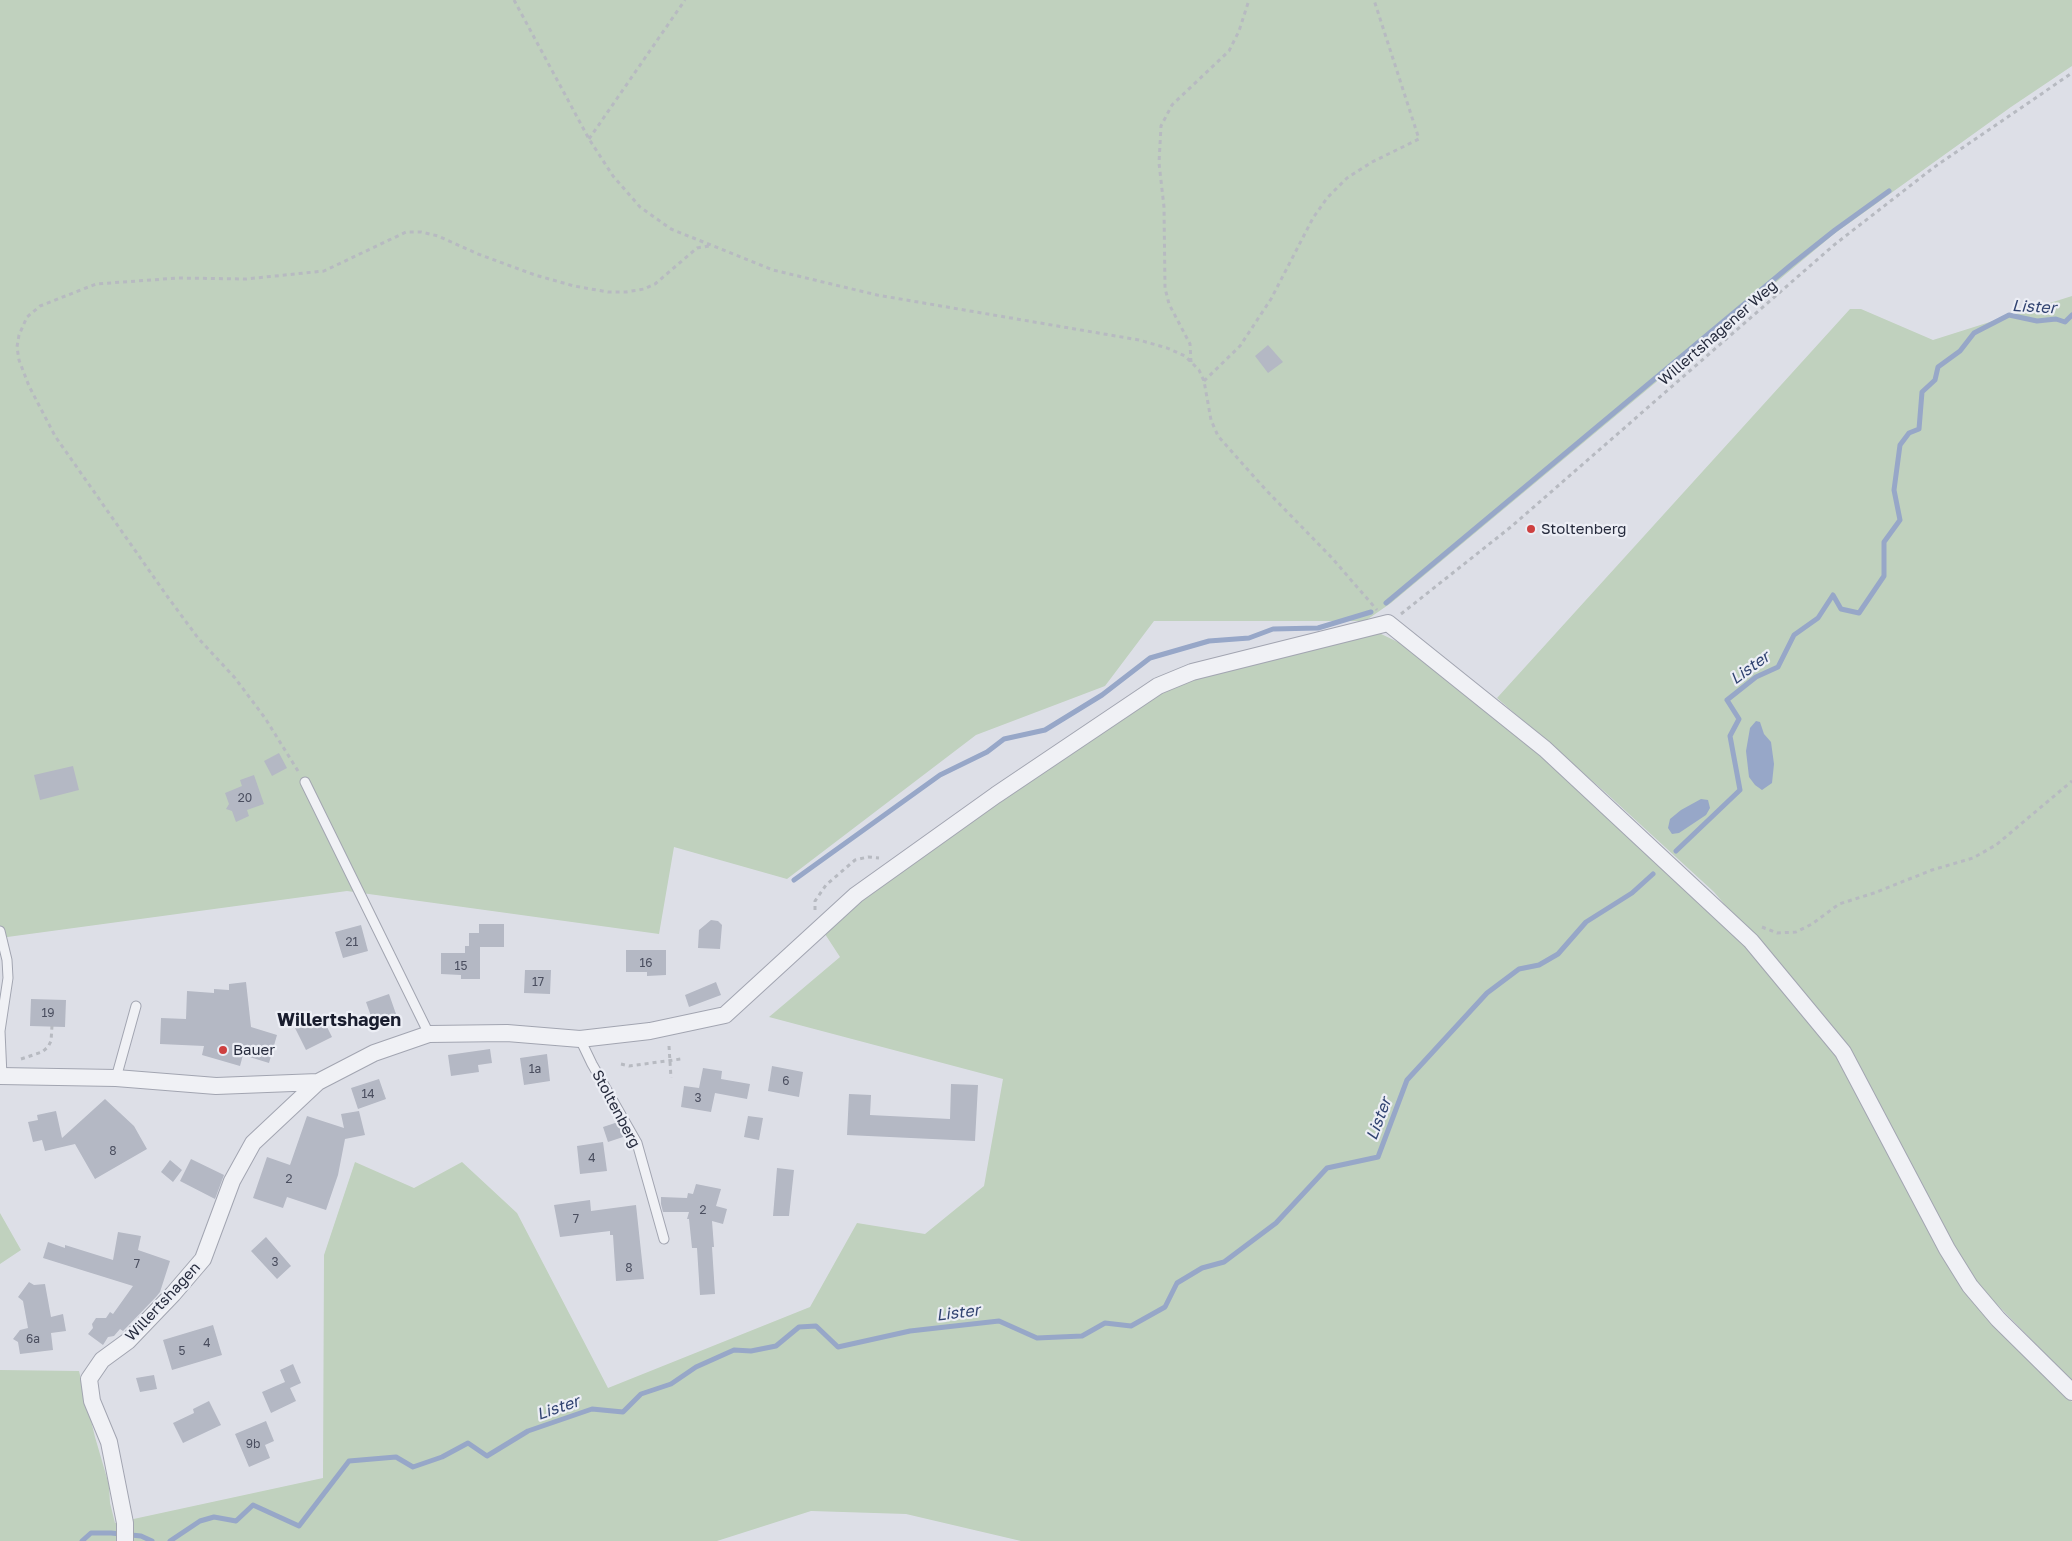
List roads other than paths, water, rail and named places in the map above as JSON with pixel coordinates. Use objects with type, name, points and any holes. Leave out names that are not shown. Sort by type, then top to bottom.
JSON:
[{"type":"street","points":[[1,1072],[216,1086],[318,1082],[374,1054],[429,1034],[507,1033],[580,1039],[650,1032],[725,1015],[856,895],[949,828],[1158,686],[1192,672],[1388,623],[1545,749],[1751,941],[1843,1052],[1947,1249],[1970,1286],[1998,1319],[2072,1392]]},
{"type":"street","name":"Willertshagen","points":[[125,1541],[125,1523],[109,1442],[92,1402],[89,1379],[102,1360],[128,1340],[173,1294],[203,1259],[232,1182],[253,1143],[318,1082]]},
{"type":"lane","points":[[305,782],[429,1034]]},
{"type":"lane","points":[[0,931],[7,960],[8,978],[0,1031],[1,1072]]},
{"type":"lane","points":[[116,1078],[136,1006]]},
{"type":"lane","name":"Stoltenberg","points":[[580,1039],[637,1143],[664,1239]]},
{"type":"water","points":[[1756,721],[1760,722],[1764,734],[1771,742],[1774,764],[1772,783],[1762,790],[1749,777],[1746,751],[1750,728]]},
{"type":"water","points":[[1701,799],[1708,800],[1710,808],[1706,815],[1679,833],[1672,834],[1668,828],[1670,819],[1681,810]]},
{"type":"waterway","points":[[1386,603],[1791,265],[1889,191]]},
{"type":"waterway","name":"Lister","points":[[1676,851],[1740,790],[1730,736],[1739,719],[1727,700],[1756,677],[1778,667],[1794,635],[1818,618],[1833,595],[1841,609],[1859,613],[1884,576],[1884,542],[1900,520],[1894,490],[1900,445],[1909,433],[1919,429],[1922,392],[1935,380],[1938,367],[1960,351],[1974,333],[2009,315],[2037,321],[2056,319],[2065,322],[2072,315]]},
{"type":"waterway","points":[[794,880],[940,775],[987,752],[1004,739],[1045,730],[1102,695],[1150,658],[1209,641],[1249,638],[1273,629],[1318,628],[1371,612]]},
{"type":"waterway","name":"Lister","points":[[170,1541],[200,1521],[214,1517],[236,1521],[253,1505],[299,1526],[349,1461],[396,1457],[413,1467],[442,1457],[468,1443],[487,1456],[528,1431],[592,1409],[623,1412],[641,1394],[671,1384],[696,1367],[734,1350],[751,1351],[776,1346],[799,1327],[816,1326],[838,1347],[910,1331],[999,1321],[1037,1338],[1082,1336],[1105,1323],[1131,1326],[1165,1307],[1177,1283],[1202,1268],[1224,1262],[1276,1223],[1327,1168],[1378,1157],[1407,1080],[1487,993],[1519,969],[1539,965],[1558,954],[1586,922],[1632,893],[1653,874]]},
{"type":"waterway","name":"Lister","points":[[82,1541],[91,1533],[141,1536],[152,1541]]},
{"type":"place","name":"Stoltenberg","points":[[1531,529]]},
{"type":"place","name":"Bauer","points":[[223,1050]]},
{"type":"district","name":"Willertshagen","points":[[339,1020]]}]
